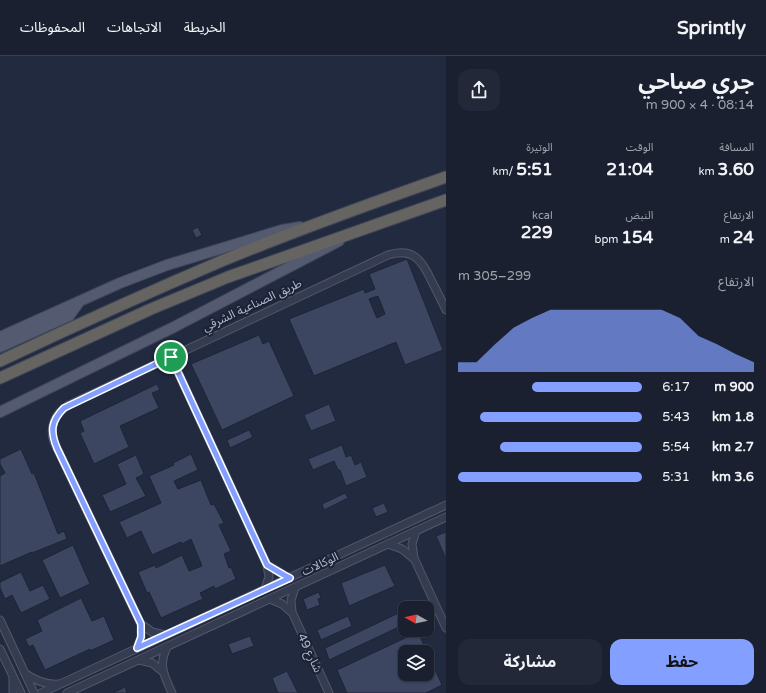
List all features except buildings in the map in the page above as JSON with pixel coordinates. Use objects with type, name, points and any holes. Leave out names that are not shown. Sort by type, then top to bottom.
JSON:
[{"type":"highway","points":[[0,361],[77,325],[225,260],[376,201],[446,177]]},
{"type":"highway","name":"طريق الصناعية الشرقي","points":[[0,378],[228,277],[446,200]]},
{"type":"main road","points":[[0,337],[120,283],[167,264],[282,230],[325,221]]},
{"type":"main road","name":"طريق الصناعية الشرقي","points":[[0,412],[174,327],[355,233]]},
{"type":"main road","points":[[0,347],[69,316],[79,302]]},
{"type":"street","name":"طريق الصناعية الشرقي","points":[[141,624],[52,436],[53,424],[64,408],[388,255],[400,253],[412,255],[420,260],[425,266],[446,310]]},
{"type":"street","points":[[171,357],[267,565],[269,576],[265,589]]},
{"type":"street","name":"الوكالات","points":[[41,693],[446,506]]},
{"type":"street","name":"الوكالات","points":[[67,693],[446,517]]},
{"type":"street","points":[[416,530],[412,544],[414,558],[446,628]]},
{"type":"street","points":[[388,544],[402,549],[414,558]]},
{"type":"street","points":[[267,565],[290,578]]},
{"type":"street","name":"شارع 49","points":[[295,588],[291,600],[292,612],[329,693]]},
{"type":"street","points":[[270,599],[282,604],[292,612]]},
{"type":"street","points":[[0,620],[34,693]]},
{"type":"street","points":[[141,624],[152,632],[165,635]]},
{"type":"street","points":[[137,648],[141,637],[141,624]]},
{"type":"street","points":[[167,647],[162,659],[162,671],[172,693]]},
{"type":"street","points":[[0,649],[21,693]]},
{"type":"street","points":[[138,660],[152,663],[162,671]]},
{"type":"street","points":[[24,673],[42,683],[52,685],[63,683]]},
{"type":"street","points":[[13,675],[13,693]]},
{"type":"route","points":[[171,357],[267,565],[290,578],[137,648],[141,637],[141,624],[57,448],[52,436],[52,430],[53,424],[59,412],[64,408],[171,357]]}]
